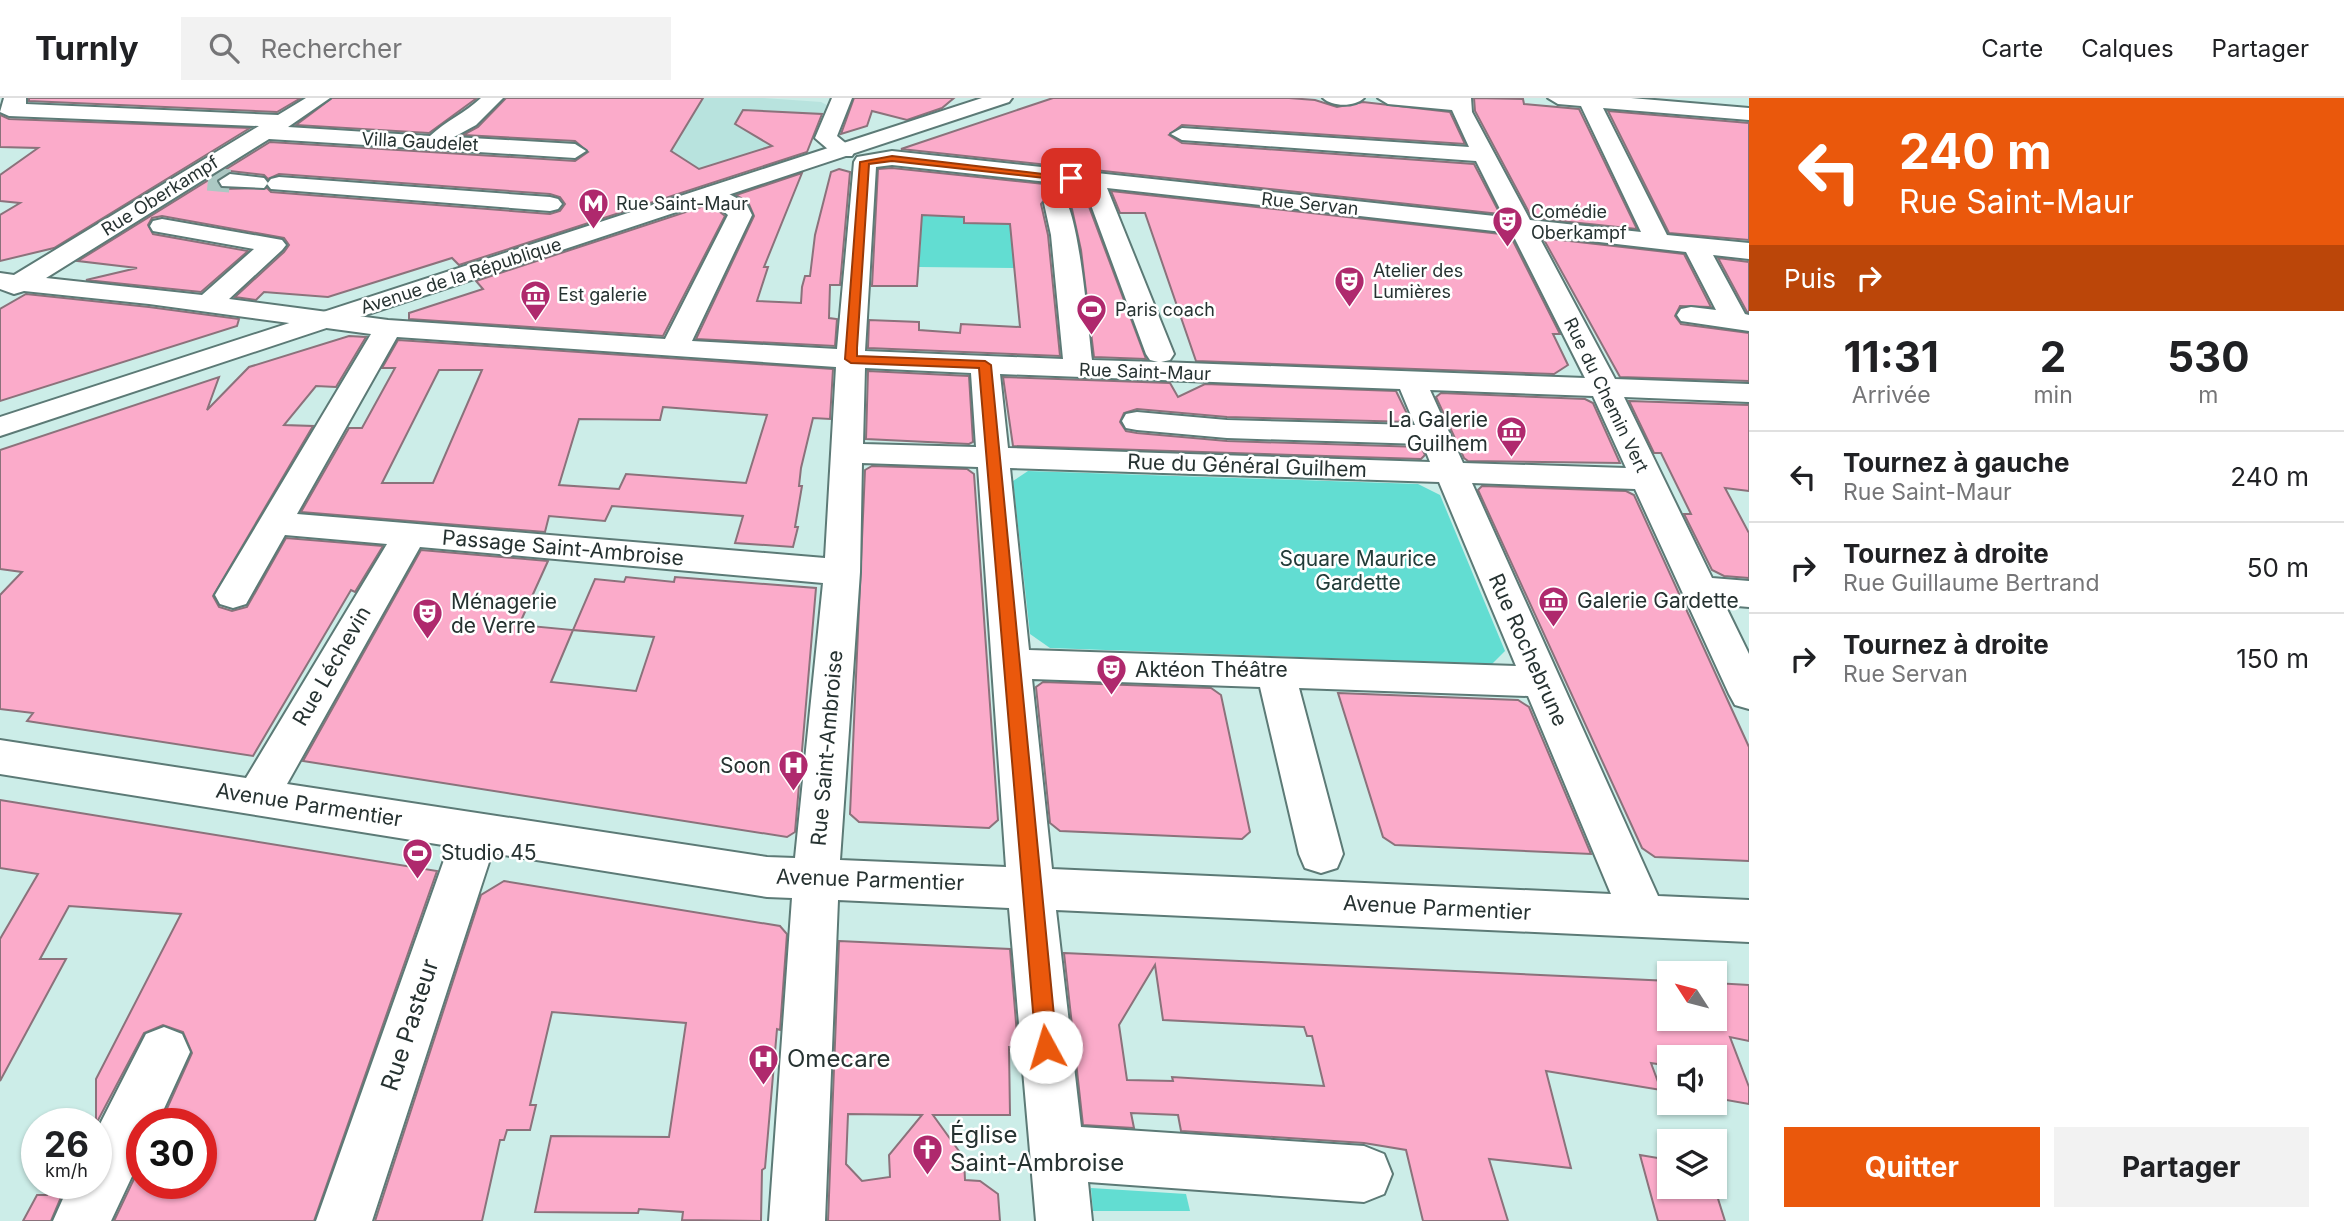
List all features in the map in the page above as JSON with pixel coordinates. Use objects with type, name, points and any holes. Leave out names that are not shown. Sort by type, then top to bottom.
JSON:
[{"type":"street","name":"Rue Oberkampf","points":[[7,286],[210,179],[274,127],[320,98]]},
{"type":"street","points":[[435,143],[451,128],[469,121],[493,98]]},
{"type":"street","points":[[835,98],[842,98],[826,138],[844,150]]},
{"type":"street","points":[[1333,98],[1354,98]]},
{"type":"street","points":[[1388,98],[1461,101]]},
{"type":"street","points":[[1558,98],[1632,101],[1749,114]]},
{"type":"street","name":"Avenue de la République","points":[[0,427],[844,150],[985,100]]},
{"type":"street","name":"Rue du Chemin Vert","points":[[1461,101],[1484,155],[1523,227],[1648,479],[1749,694]]},
{"type":"street","points":[[1589,101],[1658,241]]},
{"type":"street","name":"Villa Gaudelet","points":[[12,105],[435,143],[575,151]]},
{"type":"street","points":[[1182,134],[1484,155]]},
{"type":"street","name":"Rue Servan","points":[[872,159],[892,158],[1749,251]]},
{"type":"street","name":"Rue Saint-Ambroise","points":[[797,1221],[816,879],[842,572],[863,169],[865,162],[872,159]]},
{"type":"street","points":[[210,179],[550,204]]},
{"type":"street","points":[[1097,181],[1095,187],[1163,363]]},
{"type":"street","points":[[675,348],[740,215],[738,208],[714,193]]},
{"type":"street","points":[[1056,203],[1063,235],[1079,369]]},
{"type":"street","points":[[162,226],[273,245],[209,303]]},
{"type":"street","points":[[1696,245],[1742,322]]},
{"type":"street","name":"Rue Saint-Maur","points":[[7,286],[209,303],[388,328],[851,359],[1079,369],[1163,363],[1203,374],[1749,393]]},
{"type":"street","points":[[1691,315],[1742,322]]},
{"type":"street","points":[[233,595],[278,523],[388,328]]},
{"type":"street","points":[[985,365],[1064,1221]]},
{"type":"street","points":[[1203,374],[1223,465]]},
{"type":"street","name":"Rue Rochebrune","points":[[1412,383],[1644,917]]},
{"type":"street","points":[[1136,421],[1215,428],[1434,435]]},
{"type":"street","name":"Rue du Général Guilhem","points":[[847,453],[1648,479]]},
{"type":"street","name":"Passage Saint-Ambroise","points":[[278,523],[842,572]]},
{"type":"street","name":"Rue Léchevin","points":[[257,797],[410,535]]},
{"type":"street","points":[[1700,590],[1749,594]]},
{"type":"street","points":[[1012,664],[1543,682]]},
{"type":"street","points":[[1276,674],[1321,853]]},
{"type":"street","name":"Avenue Parmentier","points":[[0,757],[767,877],[1031,886],[1749,921]]},
{"type":"street","name":"Rue Pasteur","points":[[344,1221],[477,830]]},
{"type":"street","points":[[82,1221],[164,1052]]},
{"type":"street","points":[[1058,1153],[1364,1174]]},
{"type":"shaded area","points":[[608,98],[763,98],[821,102],[827,105],[809,144],[710,175],[602,148],[571,146]]},
{"type":"green space","points":[[922,215],[964,217],[965,223],[1010,224],[1014,268],[919,267],[921,236],[916,233]]},
{"type":"green space","name":"Square Maurice Gardette","points":[[1028,471],[1418,484],[1440,495],[1505,651],[1492,664],[1050,648],[1030,634],[1013,481]]},
{"type":"green space","points":[[1091,1188],[1186,1194],[1190,1211],[1093,1211]]},
{"type":"building","points":[[29,98],[301,98],[277,112],[29,101]]},
{"type":"building","points":[[332,98],[477,98],[429,133],[296,125]]},
{"type":"building","points":[[506,98],[703,98],[671,151],[699,169],[772,146],[735,124],[743,110],[822,114],[807,152],[459,265],[452,258],[328,297],[264,292],[256,300],[235,297],[284,252],[289,245],[284,238],[162,216],[152,218],[148,225],[153,234],[248,251],[201,292],[86,280],[137,268],[78,261],[270,142],[575,161],[588,152],[575,141],[463,135],[478,127]],"holes":[[[230,171],[264,175],[268,179],[279,174],[550,194],[560,197],[565,204],[560,211],[550,214],[271,192],[267,188],[222,189],[216,180]]]},
{"type":"building","points":[[854,98],[954,98],[942,108],[907,120],[872,111],[867,126],[841,134]]},
{"type":"building","points":[[1053,98],[1289,98],[1315,100],[1337,107],[1363,102],[1450,112],[1465,144],[1182,125],[1169,135],[1182,143],[1474,164],[1500,214],[901,149]]},
{"type":"building","points":[[1474,98],[1523,99],[1524,104],[1579,109],[1637,229],[1532,218],[1475,111]]},
{"type":"building","points":[[1608,111],[1749,123],[1749,240],[1669,233]]},
{"type":"building","points":[[0,115],[9,119],[250,128],[54,248],[0,261],[0,215],[20,203],[0,201],[0,175],[38,148],[0,147]]},
{"type":"building","points":[[892,168],[1082,188],[1146,359],[1094,357],[1081,250],[1072,209],[1064,195],[1048,195],[1041,204],[1048,235],[1060,356],[868,348],[869,320],[919,322],[919,330],[960,333],[961,324],[1020,327],[1010,224],[964,223],[964,217],[922,215],[917,286],[872,286],[878,169]]},
{"type":"building","points":[[839,169],[850,172],[840,285],[830,285],[829,318],[837,319],[835,346],[696,339],[754,216],[748,202],[736,195],[802,173],[764,267],[768,267],[757,301],[801,303],[805,276],[810,276],[815,235],[831,172]]},
{"type":"building","points":[[1111,191],[1510,235],[1560,334],[1553,334],[1568,365],[1554,374],[1196,361],[1145,213],[1120,213]]},
{"type":"building","points":[[710,204],[725,216],[663,336],[409,319],[409,313],[483,289],[476,281]]},
{"type":"building","points":[[1543,238],[1684,254],[1711,307],[1680,306],[1675,316],[1681,324],[1749,333],[1749,381],[1620,377]]},
{"type":"building","points":[[1718,258],[1749,262],[1749,312],[1747,312]]},
{"type":"building","points":[[26,294],[239,319],[237,326],[0,401],[0,309]]},
{"type":"building","points":[[349,336],[366,337],[336,387],[316,386],[284,425],[313,426],[213,596],[219,607],[232,611],[247,607],[286,538],[383,546],[355,592],[351,590],[253,756],[27,721],[33,713],[0,709],[0,595],[22,572],[0,569],[0,450],[219,377],[207,410],[249,367]]},
{"type":"building","points":[[398,340],[833,369],[830,419],[813,418],[801,468],[799,486],[802,486],[795,527],[798,527],[793,547],[735,543],[743,516],[612,506],[605,521],[549,516],[545,532],[301,512],[349,428],[362,428],[395,368],[382,368]],"holes":[[[439,370],[482,370],[433,483],[382,483]],[[663,407],[767,415],[746,483],[626,474],[619,489],[559,485],[579,419],[660,420]]]},
{"type":"building","points":[[868,371],[969,376],[973,442],[969,444],[866,439]]},
{"type":"building","points":[[1003,377],[1170,383],[1178,397],[1205,384],[1396,391],[1411,422],[1227,417],[1137,409],[1124,413],[1120,422],[1126,431],[1137,433],[1227,441],[1421,447],[1425,455],[1421,459],[1013,446]]},
{"type":"building","points":[[1441,393],[1585,399],[1593,403],[1620,463],[1468,461],[1464,458],[1436,397]]},
{"type":"building","points":[[1629,401],[1749,405],[1749,491],[1725,488],[1749,533],[1749,578],[1724,576],[1712,570],[1684,514],[1691,514],[1661,453],[1654,453]]},
{"type":"building","points":[[872,466],[967,469],[974,474],[998,820],[989,828],[859,822],[850,814],[865,470]]},
{"type":"building","points":[[1482,486],[1626,491],[1634,495],[1749,747],[1749,861],[1655,857],[1642,848],[1478,490]]},
{"type":"building","points":[[421,550],[548,561],[519,625],[573,630],[595,579],[624,582],[626,577],[674,582],[675,577],[816,588],[795,832],[787,837],[303,761]],"holes":[[[573,630],[654,637],[636,691],[551,682]]]},
{"type":"building","points":[[1043,682],[1211,688],[1221,695],[1250,832],[1242,839],[1060,831],[1050,823],[1036,687]]},
{"type":"building","points":[[1338,693],[1518,700],[1529,707],[1591,854],[1395,845],[1383,837]]},
{"type":"building","points":[[0,800],[437,871],[314,1221],[114,1221],[126,1196],[126,1199],[217,1199],[217,1108],[167,1108],[192,1053],[183,1032],[163,1025],[144,1033],[104,1108],[96,1108],[96,1079],[181,914],[69,906],[40,959],[66,959],[0,1081],[0,939],[38,874],[0,868]]},
{"type":"building","points":[[504,881],[780,926],[787,934],[780,1030],[777,1029],[765,1168],[762,1170],[761,1221],[682,1220],[683,1212],[639,1209],[638,1213],[535,1212],[551,1136],[669,1137],[686,1023],[552,1012],[530,1105],[536,1105],[530,1130],[507,1130],[504,1140],[500,1140],[482,1221],[375,1221],[481,895]]},
{"type":"building","points":[[839,941],[1010,949],[1018,1047],[1009,1047],[1010,1115],[933,1115],[964,1158],[965,1180],[980,1181],[998,1194],[1000,1221],[828,1221]],"holes":[[[848,1114],[922,1115],[889,1155],[890,1177],[862,1181],[846,1164]]]},
{"type":"building","points":[[1064,953],[1657,980],[1657,1031],[1727,1031],[1727,984],[1749,985],[1749,1041],[1730,1037],[1749,1087],[1749,1104],[1727,1100],[1727,1045],[1657,1045],[1657,1064],[1651,1063],[1657,1079],[1657,1089],[1546,1071],[1571,1168],[1489,1159],[1508,1221],[1423,1221],[1406,1150],[1364,1143],[1181,1131],[1178,1115],[1131,1113],[1134,1128],[1083,1125]],"holes":[[[1155,965],[1163,1020],[1304,1027],[1307,1036],[1312,1036],[1324,1086],[1172,1077],[1173,1081],[1127,1080],[1119,1025]]]},
{"type":"building","points":[[1640,1155],[1657,1158],[1657,1199],[1718,1199],[1725,1221],[1658,1221]]},
{"type":"building","points":[[35,1199],[60,1199],[51,1221],[23,1221]]},
{"type":"tunnel","points":[[208,179],[230,181]]},
{"type":"place","name":"Rue Saint-Maur","points":[[593,231]]},
{"type":"place","name":"Comédie Oberkampf","points":[[1508,249]]},
{"type":"place","name":"Atelier des Lumières","points":[[1350,308]]},
{"type":"place","name":"Est galerie","points":[[535,322]]},
{"type":"place","name":"Paris coach","points":[[1092,337]]},
{"type":"place","name":"La Galerie Guilhem","points":[[1511,459]]},
{"type":"place","name":"Galerie Gardette","points":[[1554,628]]},
{"type":"place","name":"Ménagerie de Verre","points":[[428,641]]},
{"type":"place","name":"Aktéon Théâtre","points":[[1112,697]]},
{"type":"place","name":"Soon","points":[[794,793]]},
{"type":"place","name":"Studio 45","points":[[418,880]]},
{"type":"place","name":"Omecare","points":[[764,1086]]},
{"type":"place","name":"Église Saint-Ambroise","points":[[927,1176]]},
{"type":"route","points":[[1046,1047],[985,365],[851,359],[851,348],[865,162],[877,158],[892,158],[1071,178]]}]
